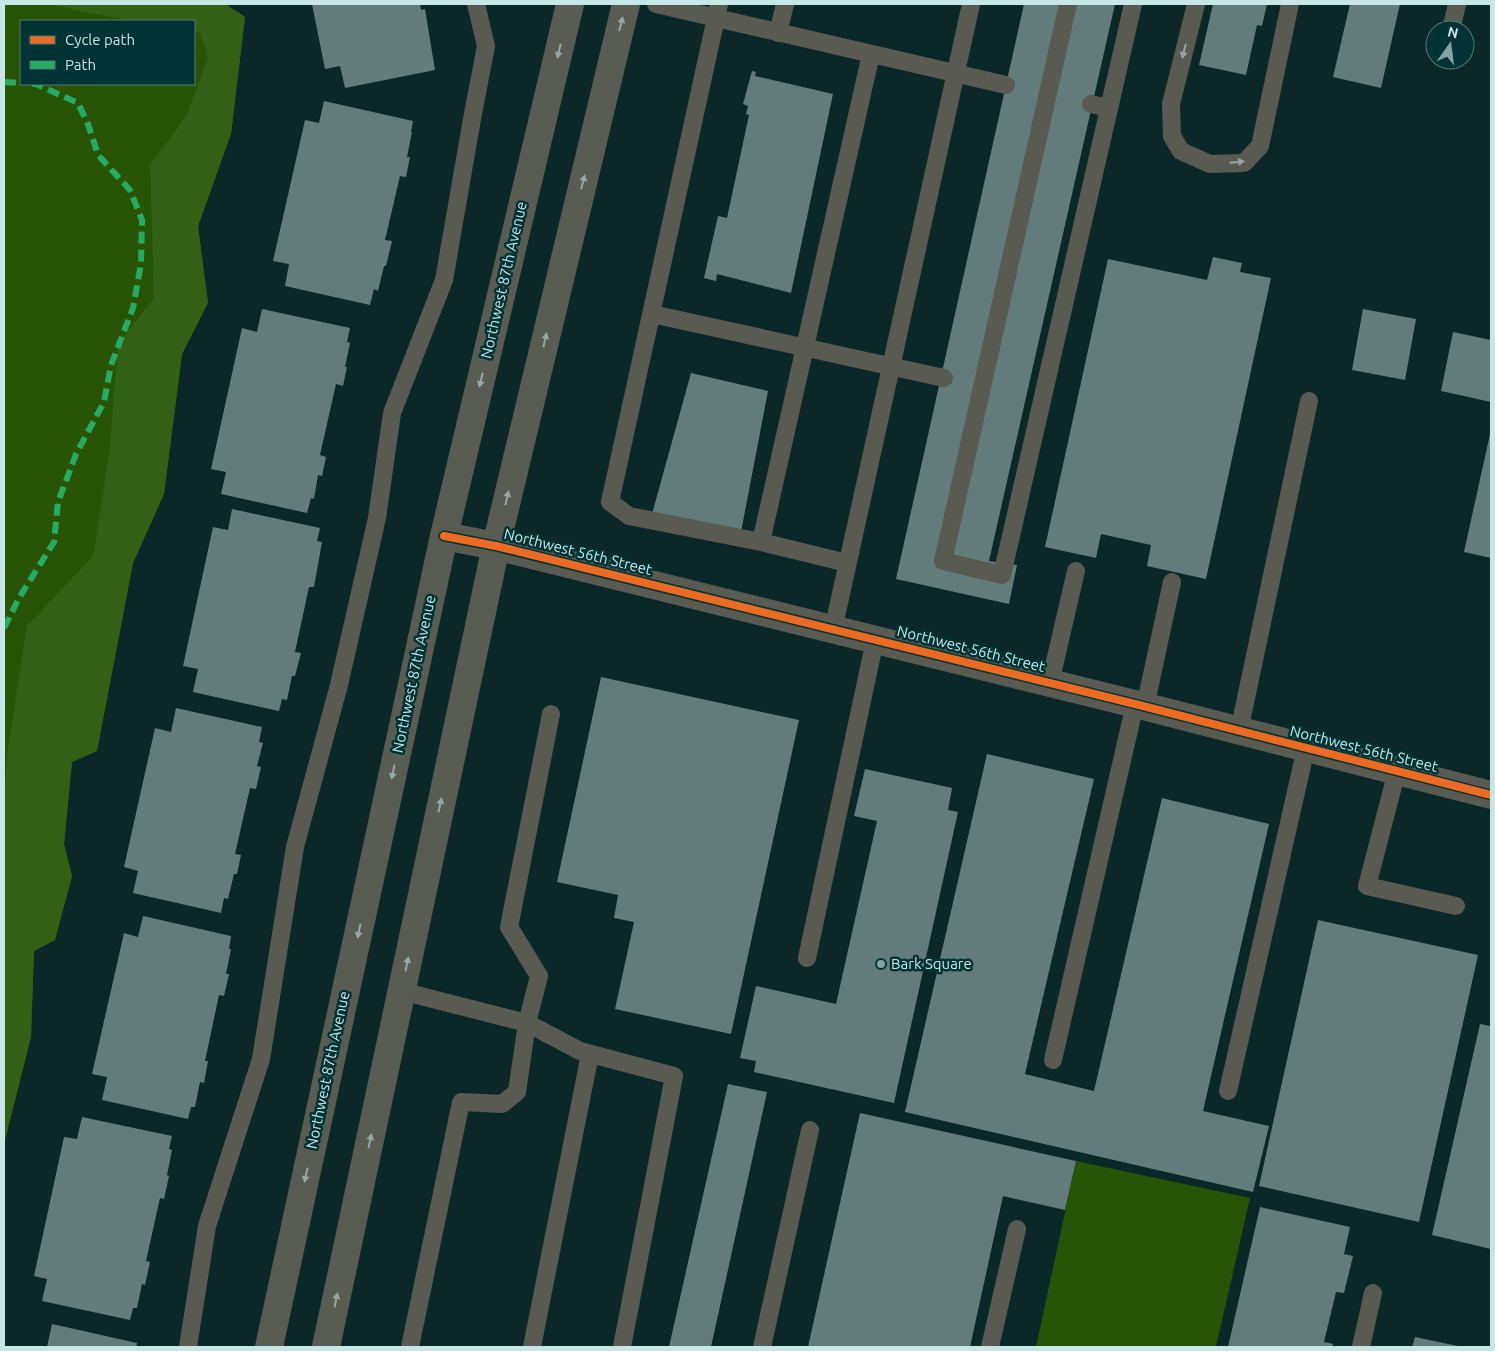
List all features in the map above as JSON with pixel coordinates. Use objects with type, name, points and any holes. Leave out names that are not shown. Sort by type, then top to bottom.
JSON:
[{"type":"main road","name":"Northwest 87th Avenue","points":[[269,1347],[444,536],[570,4]]},
{"type":"main road","points":[[326,1347],[496,546],[626,4]]},
{"type":"street","name":"Northwest 56th Street","points":[[444,536],[496,546],[1050,683],[1491,795]]},
{"type":"lane","points":[[188,1347],[207,1226],[261,1059],[295,846],[339,685],[378,518],[392,413],[444,280],[486,46],[476,4]]},
{"type":"lane","points":[[656,4],[718,11],[778,33],[1006,85]]},
{"type":"lane","points":[[778,33],[785,4]]},
{"type":"lane","points":[[832,630],[971,4]]},
{"type":"lane","points":[[1068,4],[943,561],[1002,575],[1034,398],[1109,108],[1133,4]]},
{"type":"lane","points":[[1196,4],[1172,104],[1172,136],[1181,152],[1210,164],[1244,163],[1260,146],[1290,4]]},
{"type":"lane","points":[[1453,20],[1457,4]]},
{"type":"lane","points":[[718,11],[610,502],[629,516],[761,542],[847,563]]},
{"type":"lane","points":[[761,542],[871,54]]},
{"type":"lane","points":[[1091,104],[1109,108]]},
{"type":"lane","points":[[652,314],[944,378]]},
{"type":"lane","points":[[1239,731],[1309,401]]},
{"type":"lane","points":[[1050,683],[1076,571]]},
{"type":"lane","points":[[1052,1060],[1172,582]]},
{"type":"lane","points":[[807,958],[875,640]]},
{"type":"lane","points":[[410,1347],[460,1102],[502,1104],[518,1092],[527,1023],[539,976],[509,926],[551,714]]},
{"type":"lane","points":[[1228,1091],[1306,748]]},
{"type":"lane","points":[[1397,771],[1367,886],[1456,906]]},
{"type":"lane","points":[[401,991],[527,1023],[580,1051],[674,1076],[622,1347]]},
{"type":"lane","points":[[532,1347],[590,1054]]},
{"type":"lane","points":[[762,1347],[810,1130]]},
{"type":"lane","points":[[990,1347],[1016,1229]]},
{"type":"lane","points":[[1361,1347],[1373,1293]]},
{"type":"green space","points":[[4,4],[225,4],[245,17],[231,134],[198,226],[208,303],[182,354],[164,494],[133,563],[97,751],[72,762],[64,844],[72,876],[55,940],[34,951],[31,1037],[4,1144]]},
{"type":"green space","points":[[51,4],[225,4],[245,17],[231,134],[198,226],[208,303],[182,354],[164,494],[133,563],[97,751],[72,762],[64,844],[72,876],[55,940],[34,951],[31,1037],[4,1144],[4,793],[9,741],[27,626],[93,556],[109,455],[118,344],[154,298],[150,165],[187,115],[208,58],[200,33],[195,32],[195,20],[128,20]]},
{"type":"green space","points":[[1076,1161],[1250,1198],[1216,1347],[1036,1347]]},
{"type":"building","points":[[312,4],[420,4],[421,10],[425,9],[435,70],[345,88],[340,66],[325,69]]},
{"type":"building","points":[[1024,4],[1115,4],[989,561],[1017,565],[1009,604],[896,579]]},
{"type":"building","points":[[1213,4],[1267,4],[1262,26],[1257,25],[1246,75],[1199,65]]},
{"type":"building","points":[[1350,4],[1400,4],[1381,88],[1333,77]]},
{"type":"building","points":[[752,71],[756,72],[755,76],[833,94],[791,293],[717,274],[716,281],[704,278],[718,216],[727,218],[749,115],[746,114],[748,106],[743,104]]},
{"type":"building","points":[[324,101],[413,121],[406,177],[400,176],[385,240],[392,241],[378,291],[374,289],[370,305],[285,286],[289,264],[273,261],[305,120],[319,123]]},
{"type":"building","points":[[1213,257],[1242,263],[1240,272],[1271,278],[1206,579],[1147,566],[1151,545],[1101,534],[1096,558],[1045,547],[1108,259],[1207,280]]},
{"type":"building","points":[[262,309],[350,328],[347,342],[350,343],[343,386],[336,384],[320,455],[326,457],[322,476],[318,475],[314,499],[311,498],[307,513],[221,494],[226,472],[211,469],[242,328],[257,332]]},
{"type":"building","points":[[1363,309],[1416,319],[1405,380],[1352,370]]},
{"type":"building","points":[[1453,332],[1491,340],[1491,402],[1441,391]]},
{"type":"building","points":[[691,373],[768,391],[741,532],[652,514]]},
{"type":"building","points":[[1491,434],[1491,558],[1464,552]]},
{"type":"building","points":[[232,509],[320,528],[317,541],[322,542],[314,587],[309,587],[295,652],[301,653],[295,676],[292,676],[287,700],[282,699],[279,711],[193,692],[198,669],[183,666],[213,527],[228,530]]},
{"type":"building","points":[[601,677],[799,720],[731,1034],[615,1009],[634,922],[614,918],[618,895],[557,882]]},
{"type":"building","points":[[176,708],[262,727],[259,742],[263,743],[257,766],[261,767],[256,789],[250,788],[235,854],[241,855],[237,874],[234,874],[228,899],[224,898],[221,913],[133,893],[138,871],[124,867],[155,728],[171,732]]},
{"type":"building","points":[[987,754],[1094,779],[1025,1074],[1094,1091],[1162,798],[1269,824],[1203,1111],[1269,1126],[1253,1192],[905,1112]]},
{"type":"building","points":[[865,769],[952,788],[948,810],[958,812],[894,1103],[754,1072],[756,1061],[740,1058],[756,986],[836,1004],[877,821],[854,816]]},
{"type":"building","points":[[143,916],[231,936],[229,949],[231,949],[226,974],[229,974],[224,996],[219,995],[205,1061],[208,1061],[204,1083],[200,1082],[195,1107],[191,1107],[188,1119],[102,1100],[107,1077],[92,1074],[124,933],[138,937]]},
{"type":"building","points":[[1318,920],[1478,955],[1419,1222],[1259,1186]]},
{"type":"building","points":[[1480,1024],[1491,1026],[1491,1249],[1432,1235]]},
{"type":"building","points":[[728,1084],[767,1092],[711,1347],[669,1347]]},
{"type":"building","points":[[860,1113],[1076,1161],[1065,1210],[1003,1196],[970,1347],[808,1347]]},
{"type":"building","points":[[82,1117],[172,1136],[169,1149],[172,1150],[167,1175],[169,1176],[164,1199],[160,1198],[146,1261],[150,1262],[145,1285],[142,1284],[137,1308],[133,1308],[130,1320],[42,1301],[47,1279],[34,1276],[64,1137],[77,1139]]},
{"type":"building","points":[[1260,1207],[1350,1227],[1344,1254],[1353,1256],[1344,1293],[1336,1292],[1324,1342],[1333,1344],[1332,1347],[1228,1347]]},
{"type":"building","points":[[52,1324],[137,1343],[136,1347],[47,1347]]},
{"type":"building","points":[[1415,1337],[1458,1346],[1458,1347],[1412,1347]]},
{"type":"marked path","points":[[4,82],[20,83]]},
{"type":"marked path","points":[[4,628],[19,598],[54,542],[58,502],[76,454],[104,402],[111,365],[133,308],[141,264],[142,220],[130,190],[98,155],[88,124],[78,103],[38,85]]},
{"type":"cycle path","points":[[444,536],[496,546],[1135,704],[1491,795]]},
{"type":"place","name":"Bark Square","points":[[881,964]]}]
